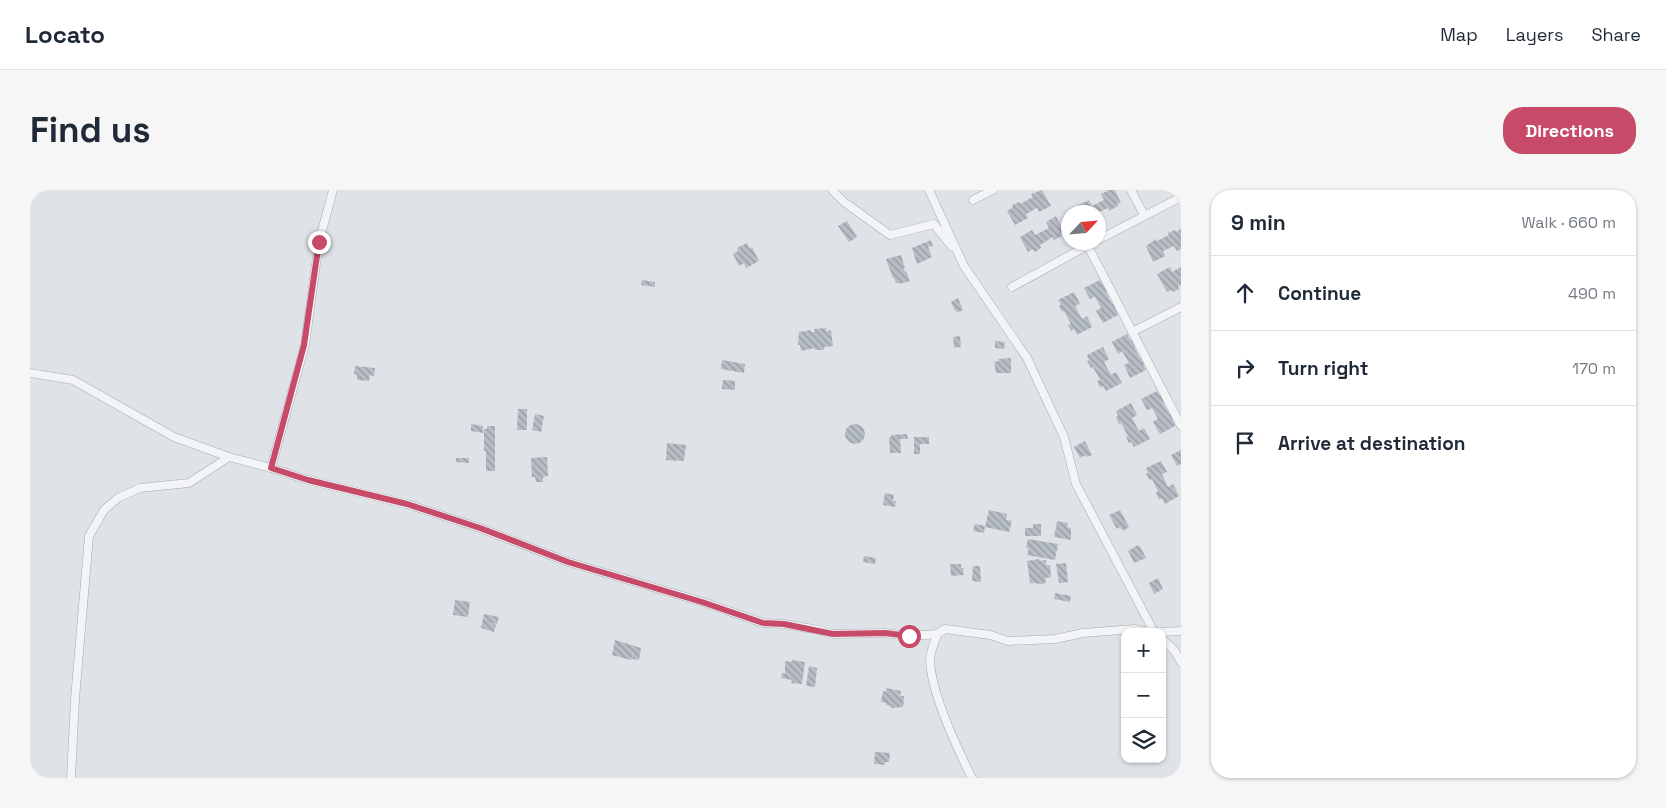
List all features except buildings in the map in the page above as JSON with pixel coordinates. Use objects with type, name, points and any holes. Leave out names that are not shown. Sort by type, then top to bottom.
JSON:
[{"type":"street","points":[[271,468],[304,345],[319,242],[333,190]]},
{"type":"street","points":[[832,190],[844,202],[890,235],[934,224],[1027,358],[1064,437],[1076,484],[1152,628]]},
{"type":"street","points":[[929,190],[964,266]]},
{"type":"street","points":[[974,200],[993,190]]},
{"type":"street","points":[[1131,190],[1144,215]]},
{"type":"street","points":[[1106,236],[1181,196]]},
{"type":"street","points":[[1012,287],[1080,250]]},
{"type":"street","points":[[1094,250],[1132,332],[1181,426]]},
{"type":"street","points":[[1132,332],[1181,307]]},
{"type":"street","points":[[30,373],[73,380],[168,434],[228,457],[308,480],[407,504],[480,528],[568,562],[702,602],[763,623],[784,624],[833,634],[885,633],[909,636],[937,634],[945,629],[990,635],[1008,641],[1055,639],[1083,633],[1121,630]]},
{"type":"street","points":[[71,778],[75,699],[89,536],[104,510],[118,498],[140,488],[189,483],[228,457]]},
{"type":"street","points":[[1166,632],[1181,631]]},
{"type":"street","points":[[937,634],[930,659],[932,681],[959,753],[972,778]]},
{"type":"street","points":[[1166,643],[1174,650],[1181,662]]},
{"type":"route","points":[[319,242],[304,345],[271,468],[308,480],[407,504],[480,528],[568,562],[702,602],[763,623],[784,624],[833,634],[885,633],[909,636]]}]
